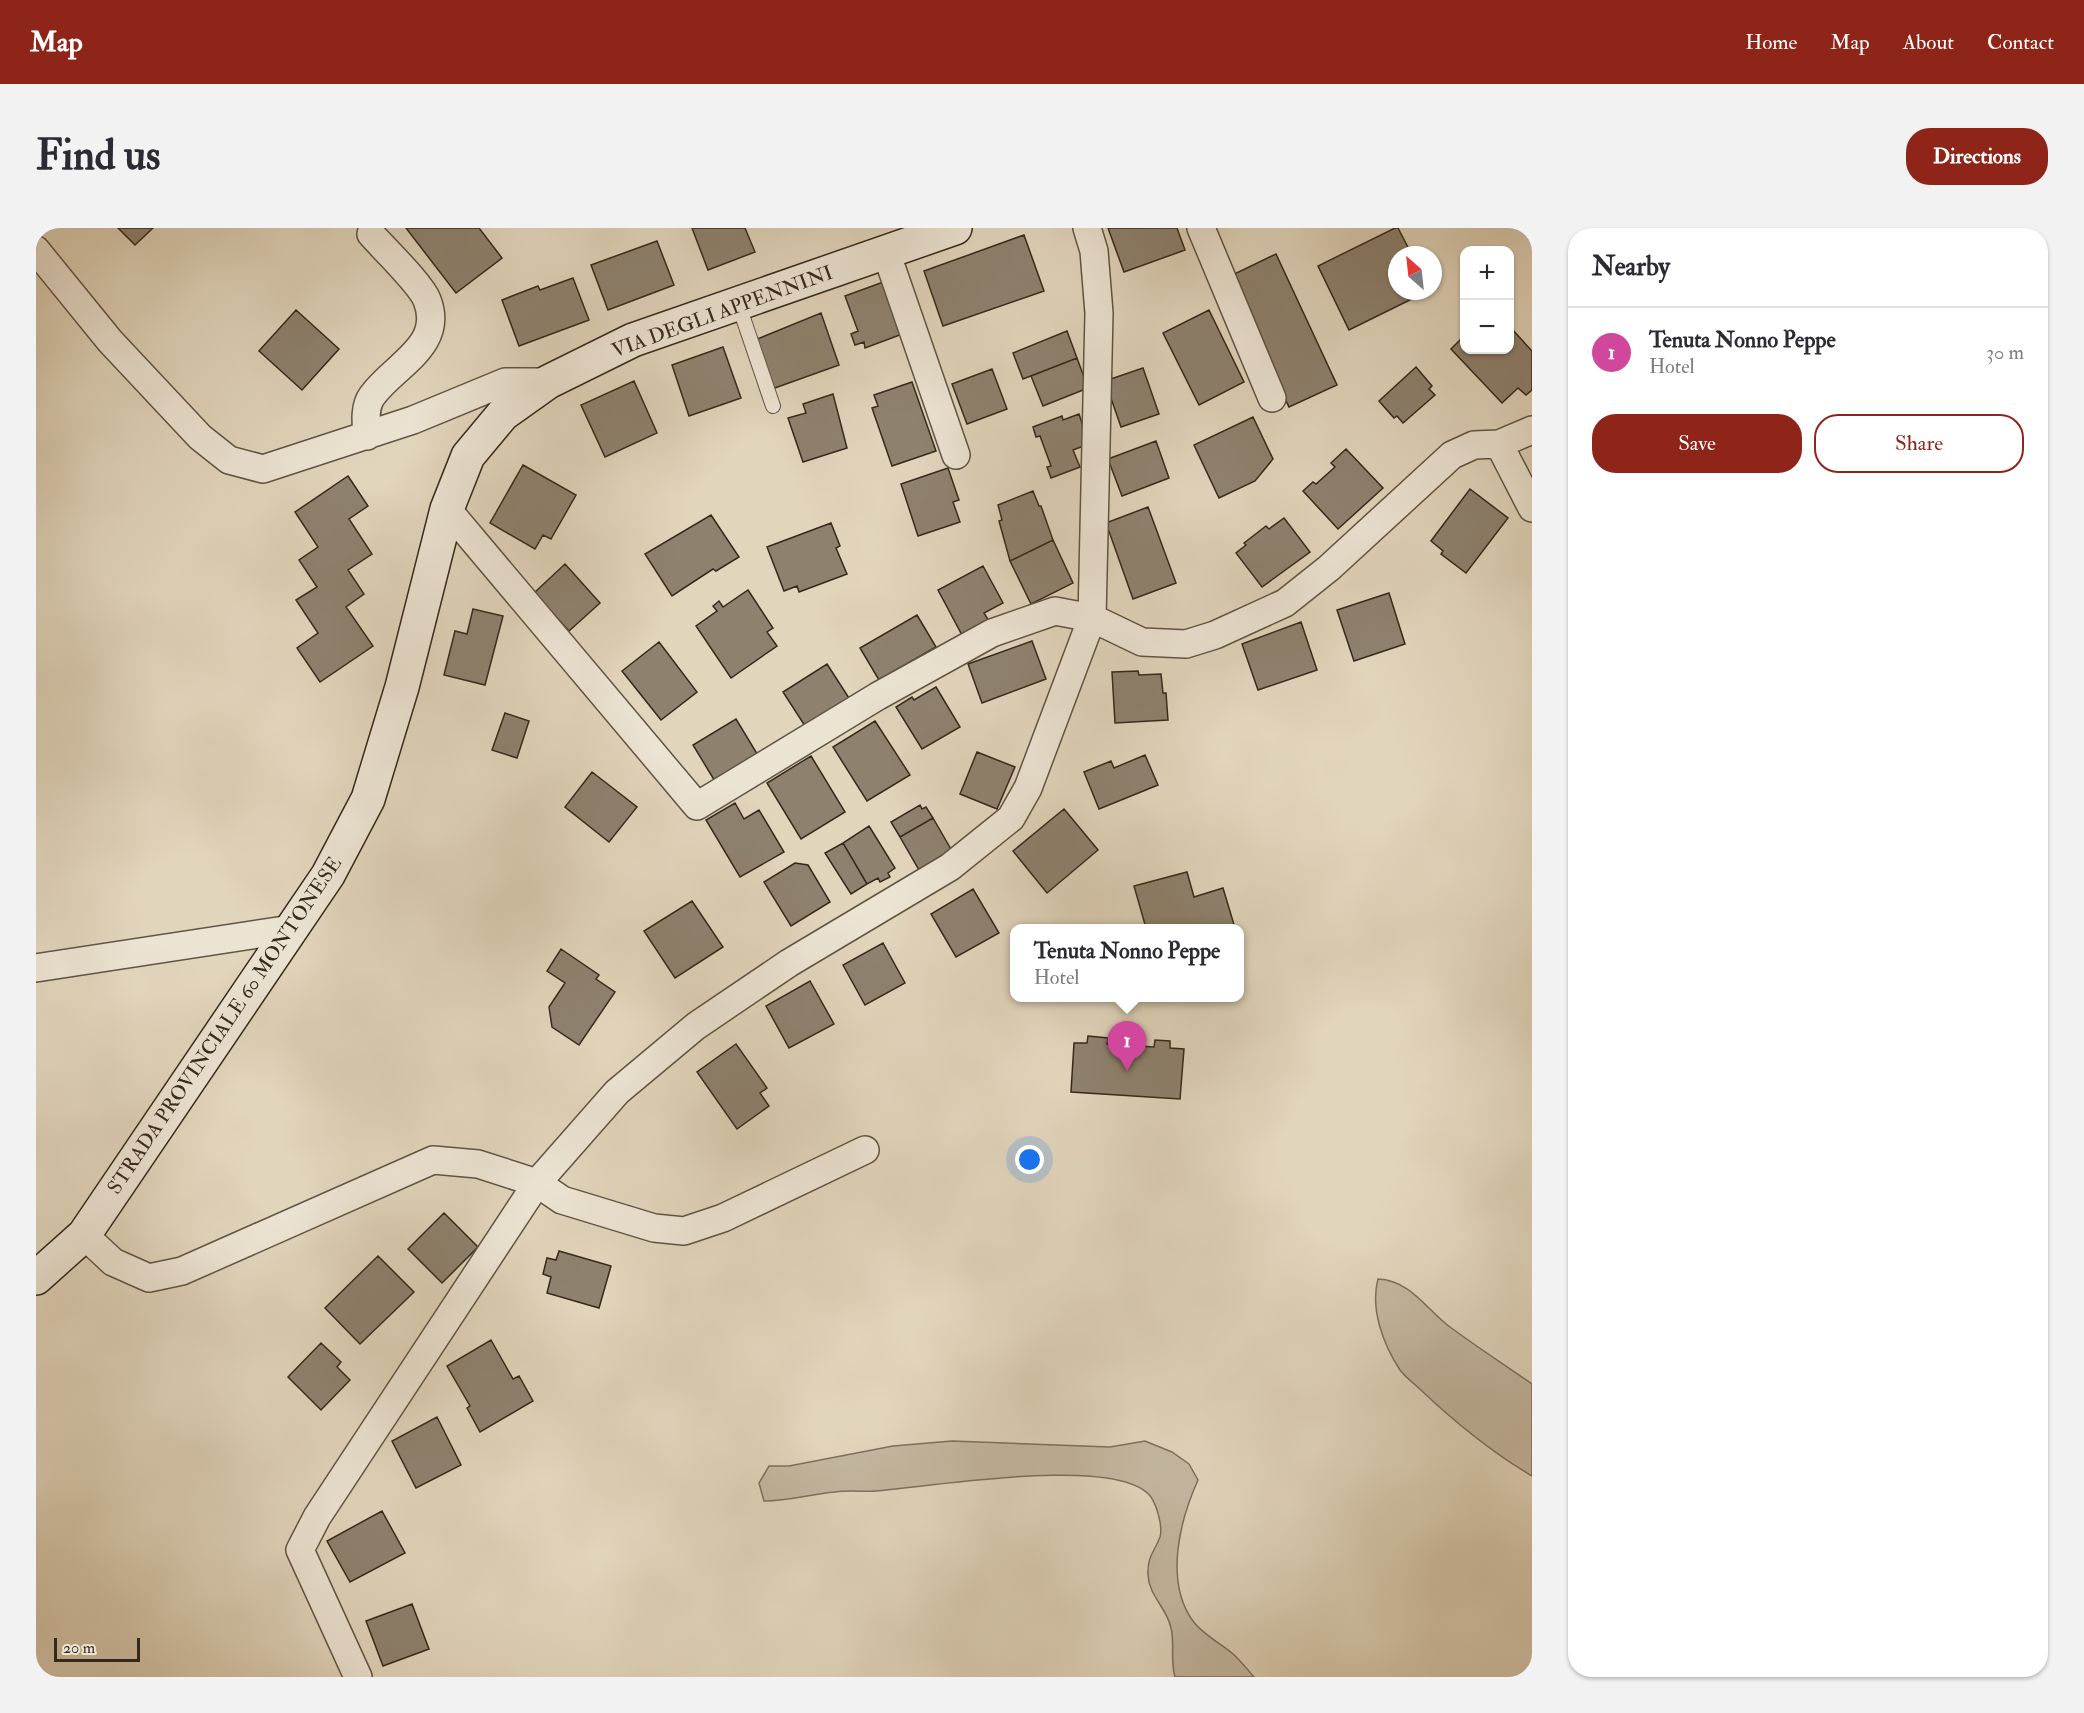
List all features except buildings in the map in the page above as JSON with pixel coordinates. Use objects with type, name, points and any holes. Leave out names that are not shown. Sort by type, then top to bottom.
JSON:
[{"type":"street","name":"VIA DEGLI APPENNINI","points":[[447,508],[468,456],[503,414],[548,382],[633,340],[955,228]]},
{"type":"street","points":[[358,1677],[300,1550],[317,1516],[537,1183],[618,1092],[696,1026],[789,963],[950,867],[1011,818],[1028,788],[1092,618],[1099,313],[1094,251],[1087,228]]},
{"type":"street","points":[[1202,228],[1272,398]]},
{"type":"street","points":[[367,436],[366,412],[370,397],[424,343],[433,322],[427,298],[371,234]]},
{"type":"street","points":[[36,250],[110,341],[200,437],[229,460],[263,469],[367,436],[505,382],[548,382]]},
{"type":"street","points":[[886,252],[956,455]]},
{"type":"street","points":[[447,508],[697,806],[878,696],[992,633],[1055,610],[1092,618],[1142,642],[1186,644],[1215,635],[1286,603],[1329,568],[1452,455],[1474,446],[1499,444],[1532,430]]},
{"type":"street","points":[[1499,444],[1532,508]]},
{"type":"street","name":"STRADA PROVINCIALE 60 MONTONESE","points":[[36,1278],[84,1235],[328,875],[368,798],[402,687],[447,508]]},
{"type":"street","points":[[36,968],[291,929]]},
{"type":"street","points":[[84,1235],[113,1262],[148,1278],[182,1270],[433,1160],[478,1164],[537,1183],[562,1200],[654,1228],[684,1231],[723,1218],[865,1150]]},
{"type":"lane","points":[[738,303],[773,406]]},
{"type":"shaded area","points":[[1378,1279],[1409,1290],[1450,1327],[1532,1384],[1532,1476],[1503,1458],[1462,1426],[1400,1370],[1383,1338],[1377,1314]]},
{"type":"shaded area","points":[[952,1441],[1110,1447],[1145,1441],[1172,1452],[1189,1464],[1198,1480],[1186,1513],[1178,1550],[1179,1588],[1184,1605],[1197,1626],[1232,1653],[1254,1677],[1175,1677],[1171,1628],[1166,1614],[1151,1589],[1148,1575],[1150,1558],[1160,1537],[1159,1517],[1151,1497],[1132,1484],[1102,1477],[1021,1476],[876,1491],[840,1491],[764,1501],[759,1483],[769,1466],[789,1466],[893,1446]]},
{"type":"place","name":"Tenuta Nonno Peppe","points":[[1127,1071]]}]
